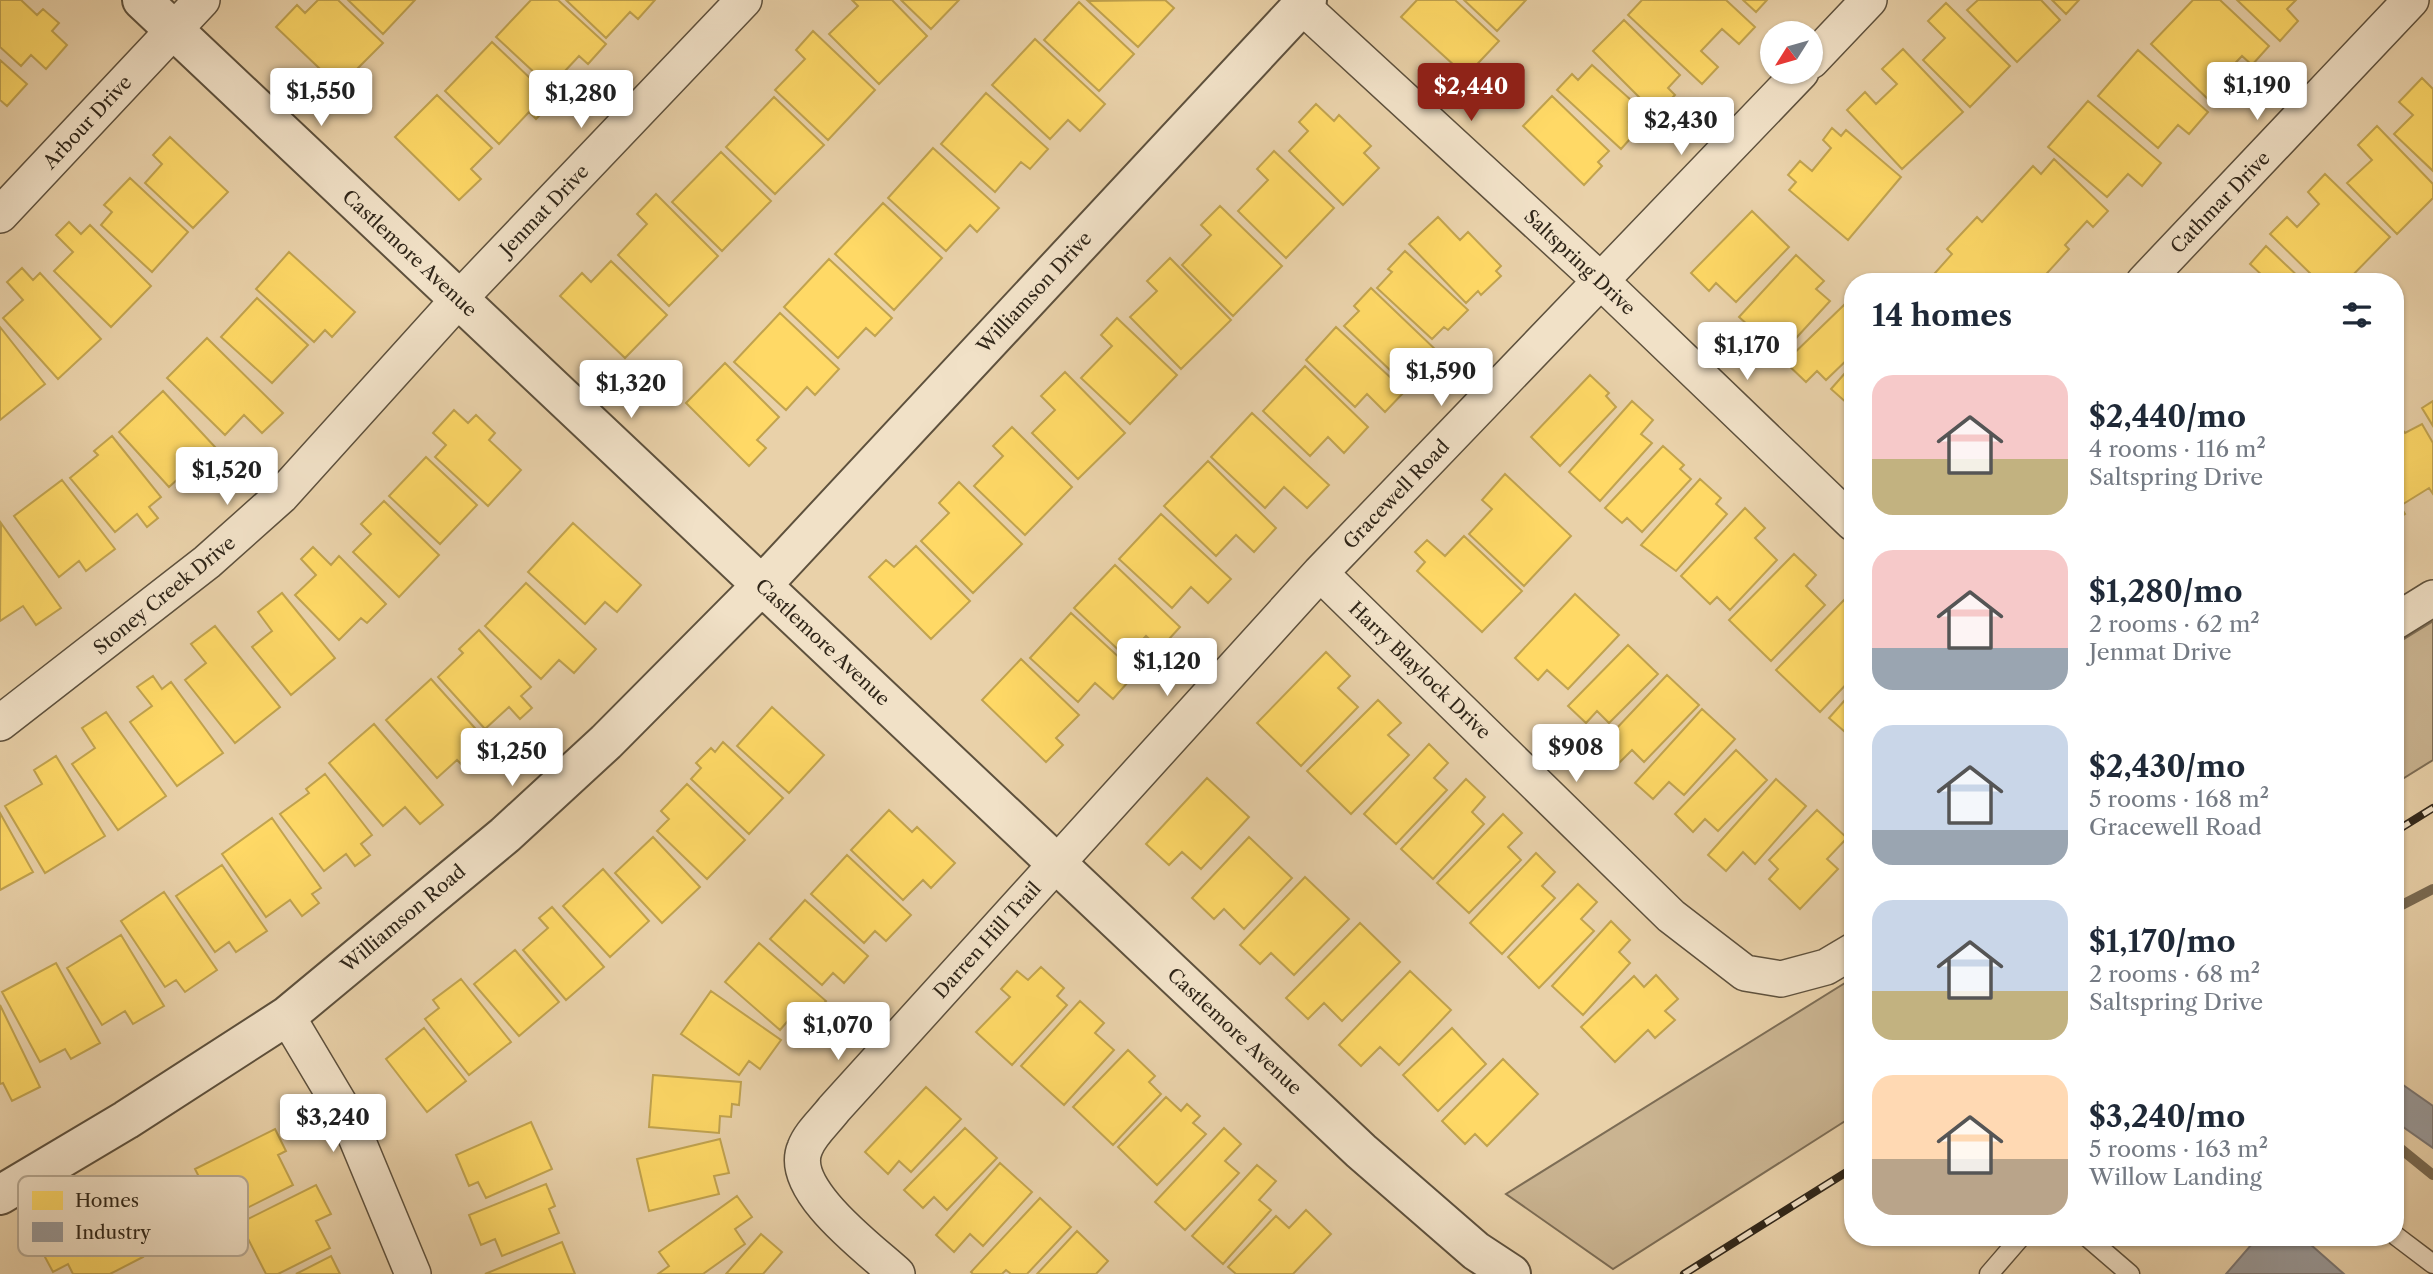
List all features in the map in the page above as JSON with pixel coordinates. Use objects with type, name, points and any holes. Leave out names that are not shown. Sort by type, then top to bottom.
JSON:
[{"type":"street","name":"Castlemore Avenue","points":[[142,0],[1418,1202],[1476,1251],[1511,1274]]},
{"type":"street","name":"Arbour Drive","points":[[0,215],[202,0]]},
{"type":"street","name":"Jenmat Drive","points":[[459,299],[744,0]]},
{"type":"street","points":[[1824,47],[1869,0]]},
{"type":"street","name":"Cathmar Drive","points":[[2153,273],[2412,0]]},
{"type":"street","name":"Saltspring Drive","points":[[1304,3],[1602,282],[1844,514]]},
{"type":"street","name":"Williamson Drive","points":[[762,585],[1304,3]]},
{"type":"street","name":"Gracewell Road","points":[[1055,861],[1320,573],[1790,84]]},
{"type":"street","name":"Stoney Creek Drive","points":[[0,723],[187,578],[272,504],[459,299]]},
{"type":"street","name":"Harry Blaylock Drive","points":[[1320,573],[1671,916],[1745,973],[1781,979],[1826,967],[1844,956]]},
{"type":"street","name":"Williamson Road","points":[[32,1176],[126,1120],[287,1016],[505,835],[606,742],[762,585]]},
{"type":"street","points":[[2404,616],[2433,598]]},
{"type":"street","name":"Darren Hill Trail","points":[[897,1274],[822,1205],[805,1174],[804,1149],[834,1109],[1007,920],[1055,861]]},
{"type":"street","points":[[287,1016],[349,1120],[413,1274]]},
{"type":"street","name":"Williamson Road","points":[[0,1195],[18,1184]]},
{"type":"lane","points":[[2404,1243],[2433,1264]]},
{"type":"lane","points":[[1989,1274],[2013,1246]]},
{"type":"lane","points":[[2097,1246],[2129,1274]]},
{"type":"shaded area","points":[[2433,621],[2433,760],[2404,778],[2404,639]]},
{"type":"shaded area","points":[[1844,984],[1844,1122],[1613,1269],[1506,1194]]},
{"type":"building: Homes","points":[[0,0],[21,0],[37,15],[43,9],[59,23],[52,31],[67,45],[46,69],[31,55],[21,66],[0,47]]},
{"type":"building: Homes","points":[[318,0],[338,0],[383,43],[339,87],[276,27],[297,5],[305,13]]},
{"type":"building: Homes","points":[[348,0],[415,0],[383,34]]},
{"type":"building: Homes","points":[[531,0],[558,0],[606,44],[588,64],[579,56],[550,87],[496,37]]},
{"type":"building: Homes","points":[[566,0],[655,0],[638,19],[630,12],[606,38]]},
{"type":"building: Homes","points":[[852,0],[892,0],[927,36],[879,84],[829,34],[858,6]]},
{"type":"building: Homes","points":[[901,0],[959,0],[931,29]]},
{"type":"building: Homes","points":[[1165,0],[1174,8],[1138,47],[1088,1]]},
{"type":"building: Homes","points":[[1417,0],[1455,0],[1499,41],[1466,76],[1401,17]]},
{"type":"building: Homes","points":[[1464,0],[1526,0],[1497,31]]},
{"type":"building: Homes","points":[[1642,0],[1726,0],[1755,27],[1739,44],[1722,29],[1701,51],[1718,67],[1702,84],[1628,15]]},
{"type":"building: Homes","points":[[1743,0],[1767,0],[1756,12]]},
{"type":"building: Homes","points":[[1978,0],[2041,0],[2060,20],[2017,62],[1967,10]]},
{"type":"building: Homes","points":[[2052,0],[2079,0],[2066,14]]},
{"type":"building: Homes","points":[[2193,0],[2220,0],[2269,46],[2252,65],[2242,56],[2221,78],[2231,87],[2214,105],[2151,44]]},
{"type":"building: Homes","points":[[2237,0],[2296,0],[2287,9],[2298,21],[2280,41]]},
{"type":"building: Homes","points":[[1079,2],[1134,54],[1099,91],[1044,40]]},
{"type":"building: Homes","points":[[1946,3],[2010,66],[1970,107],[1923,60],[1945,38],[1928,21]]},
{"type":"building: Homes","points":[[1624,20],[1680,75],[1668,88],[1675,95],[1656,114],[1593,51]]},
{"type":"building: Homes","points":[[813,31],[875,90],[828,140],[775,90],[805,59],[796,50]]},
{"type":"building: Homes","points":[[1035,39],[1105,104],[1080,131],[1068,120],[1050,139],[992,85]]},
{"type":"building: Homes","points":[[492,42],[554,101],[536,119],[529,112],[499,144],[445,91]]},
{"type":"building: Homes","points":[[1903,49],[1963,112],[1902,169],[1847,110],[1865,92],[1876,104],[1897,84],[1882,69]]},
{"type":"building: Homes","points":[[2138,50],[2208,112],[2189,134],[2178,125],[2158,148],[2098,96]]},
{"type":"building: Homes","points":[[0,60],[27,84],[7,106],[0,100]]},
{"type":"building: Homes","points":[[1592,65],[1641,109],[1629,122],[1638,130],[1621,149],[1557,90],[1572,74],[1578,80]]},
{"type":"building: Homes","points":[[2422,78],[2433,89],[2433,171],[2394,134],[2413,115],[2399,102]]},
{"type":"building: Homes","points":[[986,93],[1048,149],[1030,169],[1021,162],[995,192],[941,144]]},
{"type":"building: Homes","points":[[437,95],[492,148],[471,169],[481,179],[459,200],[395,137]]},
{"type":"building: Homes","points":[[1552,96],[1609,151],[1598,162],[1602,166],[1584,185],[1523,126]]},
{"type":"building: Homes","points":[[774,97],[824,145],[775,194],[726,147]]},
{"type":"building: Homes","points":[[2088,101],[2161,163],[2142,186],[2128,174],[2107,197],[2048,147]]},
{"type":"building: Homes","points":[[1316,104],[1334,121],[1339,115],[1371,146],[1364,153],[1379,168],[1343,205],[1289,151],[1308,131],[1299,122]]},
{"type":"building: Homes","points":[[2377,126],[2433,184],[2433,198],[2397,234],[2347,183],[2372,160],[2358,145]]},
{"type":"building: Homes","points":[[1832,128],[1841,136],[1846,130],[1901,177],[1848,240],[1789,190],[1796,182],[1788,175],[1800,161],[1812,171],[1831,148],[1823,140]]},
{"type":"building: Homes","points":[[170,137],[228,192],[193,228],[145,183],[162,164],[153,155]]},
{"type":"building: Homes","points":[[933,148],[999,208],[977,232],[970,225],[946,251],[888,198]]},
{"type":"building: Homes","points":[[1274,151],[1334,208],[1286,258],[1238,211],[1268,180],[1257,169]]},
{"type":"building: Homes","points":[[721,152],[771,201],[722,251],[672,202]]},
{"type":"building: Homes","points":[[2054,159],[2108,211],[2093,227],[2087,221],[2065,245],[2069,249],[2047,273],[1935,273],[1952,254],[1947,249],[1977,217],[1982,222],[2033,166],[2041,174]]},
{"type":"building: Homes","points":[[2325,174],[2390,237],[2355,273],[2310,273],[2270,234],[2287,217],[2297,227],[2319,204],[2308,192]]},
{"type":"building: Homes","points":[[130,178],[188,232],[152,272],[101,225],[112,212],[104,205]]},
{"type":"building: Homes","points":[[656,194],[718,256],[669,306],[618,255],[647,224],[637,214]]},
{"type":"building: Homes","points":[[883,203],[942,258],[894,310],[835,254]]},
{"type":"building: Homes","points":[[1220,206],[1282,266],[1233,316],[1182,265],[1211,235],[1201,225]]},
{"type":"building: Homes","points":[[1752,211],[1789,247],[1736,302],[1716,283],[1709,291],[1691,273]]},
{"type":"building: Homes","points":[[1438,217],[1460,240],[1468,232],[1501,266],[1496,271],[1501,276],[1481,295],[1478,291],[1466,303],[1409,244]]},
{"type":"building: Homes","points":[[69,222],[81,234],[90,225],[151,286],[111,327],[54,271],[73,252],[56,235]]},
{"type":"building: Homes","points":[[2266,246],[2294,273],[2260,273],[2250,264]]},
{"type":"building: Homes","points":[[1405,251],[1468,310],[1448,330],[1444,327],[1432,339],[1377,288],[1392,272],[1388,269]]},
{"type":"building: Homes","points":[[289,252],[355,312],[332,337],[325,330],[314,342],[256,289]]},
{"type":"building: Homes","points":[[1796,255],[1824,281],[1816,289],[1830,301],[1787,348],[1765,327],[1758,334],[1739,317]]},
{"type":"building: Homes","points":[[1170,258],[1231,320],[1181,369],[1130,317],[1157,291],[1147,281]]},
{"type":"building: Homes","points":[[829,259],[892,318],[875,336],[866,328],[838,358],[784,307]]},
{"type":"building: Homes","points":[[611,261],[667,315],[625,358],[560,296],[582,273],[591,282]]},
{"type":"building: Homes","points":[[22,268],[33,280],[40,273],[101,339],[58,379],[3,318],[23,300],[7,282]]},
{"type":"building: Homes","points":[[1371,288],[1438,352],[1419,372],[1404,358],[1391,371],[1344,326],[1359,311],[1354,306]]},
{"type":"building: Homes","points":[[257,298],[308,345],[272,383],[221,337]]},
{"type":"building: Homes","points":[[1844,305],[1844,363],[1826,380],[1817,371],[1806,382],[1785,362]]},
{"type":"building: Homes","points":[[780,313],[839,369],[815,395],[807,387],[786,410],[734,362]]},
{"type":"building: Homes","points":[[1117,318],[1177,375],[1130,424],[1081,378],[1112,346],[1101,335]]},
{"type":"building: Homes","points":[[0,327],[45,384],[0,420]]},
{"type":"building: Homes","points":[[1336,327],[1405,391],[1385,412],[1367,394],[1355,407],[1306,360]]},
{"type":"building: Homes","points":[[207,338],[283,413],[262,433],[244,415],[225,435],[167,378]]},
{"type":"building: Homes","points":[[725,363],[779,417],[757,440],[766,448],[749,466],[686,403]]},
{"type":"building: Homes","points":[[1305,366],[1368,427],[1344,453],[1328,437],[1310,456],[1263,411]]},
{"type":"building: Homes","points":[[1065,372],[1125,433],[1078,479],[1032,433],[1055,410],[1041,396]]},
{"type":"building: Homes","points":[[1844,374],[1844,401],[1831,389]]},
{"type":"building: Homes","points":[[1590,375],[1609,393],[1606,396],[1616,407],[1560,466],[1531,437]]},
{"type":"building: Homes","points":[[163,391],[228,461],[203,483],[190,468],[169,487],[119,432]]},
{"type":"building: Homes","points":[[1632,401],[1653,420],[1641,434],[1652,443],[1600,501],[1569,472]]},
{"type":"building: Homes","points":[[2433,401],[2433,426],[2422,408]]},
{"type":"building: Homes","points":[[454,410],[468,423],[476,415],[495,433],[489,440],[521,470],[488,506],[435,457],[446,445],[433,433]]},
{"type":"building: Homes","points":[[1252,413],[1329,485],[1307,508],[1284,487],[1265,508],[1211,457]]},
{"type":"building: Homes","points":[[2422,424],[2433,443],[2433,494],[2429,488],[2404,504],[2404,432]]},
{"type":"building: Homes","points":[[1012,427],[1072,487],[1025,535],[974,486],[1003,456],[993,446]]},
{"type":"building: Homes","points":[[112,436],[161,497],[149,507],[158,518],[147,527],[137,514],[115,532],[70,478],[98,455],[94,451]]},
{"type":"building: Homes","points":[[1663,446],[1684,465],[1680,469],[1691,479],[1642,532],[1627,518],[1622,523],[1605,508]]},
{"type":"building: Homes","points":[[426,457],[477,505],[440,544],[389,496]]},
{"type":"building: Homes","points":[[1208,461],[1276,528],[1254,552],[1236,535],[1216,556],[1164,506]]},
{"type":"building: Homes","points":[[1505,474],[1571,536],[1524,586],[1469,534],[1492,509],[1482,500]]},
{"type":"building: Homes","points":[[1700,479],[1721,498],[1716,504],[1727,514],[1676,571],[1641,545]]},
{"type":"building: Homes","points":[[62,480],[115,549],[86,571],[79,561],[59,577],[14,516]]},
{"type":"building: Homes","points":[[959,482],[1022,544],[973,593],[921,541],[949,513],[939,503]]},
{"type":"building: Homes","points":[[384,501],[439,555],[399,597],[353,552],[371,534],[361,524]]},
{"type":"building: Homes","points":[[1745,508],[1765,528],[1755,538],[1777,560],[1730,610],[1717,597],[1710,604],[1681,576]]},
{"type":"building: Homes","points":[[1161,514],[1231,579],[1208,603],[1191,587],[1172,608],[1119,559]]},
{"type":"building: Homes","points":[[1,523],[61,608],[36,625],[23,606],[0,621]]},
{"type":"building: Homes","points":[[573,523],[641,585],[617,612],[605,602],[585,624],[528,572]]},
{"type":"building: Homes","points":[[1464,536],[1522,591],[1482,632],[1417,571],[1425,562],[1415,552],[1427,540],[1445,556]]},
{"type":"building: Homes","points":[[916,546],[970,601],[931,639],[869,577],[886,560],[894,567]]},
{"type":"building: Homes","points":[[313,547],[331,565],[339,556],[386,604],[367,623],[361,618],[339,640],[295,595],[316,575],[301,559]]},
{"type":"building: Homes","points":[[1794,554],[1816,575],[1806,586],[1825,605],[1771,661],[1729,620]]},
{"type":"building: Homes","points":[[1115,565],[1180,627],[1160,649],[1146,636],[1126,657],[1074,608]]},
{"type":"building: Homes","points":[[526,583],[596,649],[574,673],[559,660],[541,679],[485,626]]},
{"type":"building: Homes","points":[[282,593],[335,658],[291,695],[252,647],[272,631],[258,612]]},
{"type":"building: Homes","points":[[1575,594],[1619,635],[1568,689],[1547,670],[1538,680],[1515,658]]},
{"type":"building: Homes","points":[[1844,600],[1844,687],[1820,712],[1776,670]]},
{"type":"building: Homes","points":[[1071,613],[1136,673],[1113,699],[1095,683],[1078,702],[1030,658]]},
{"type":"building: Homes","points":[[215,626],[280,707],[235,743],[185,680],[206,663],[191,644]]},
{"type":"building: Homes","points":[[479,630],[531,687],[521,696],[532,708],[520,719],[509,707],[485,729],[438,677],[463,653],[459,649]]},
{"type":"building: Homes","points":[[1628,645],[1658,674],[1609,723],[1597,711],[1586,723],[1568,706]]},
{"type":"building: Homes","points":[[1326,652],[1350,676],[1338,688],[1358,707],[1301,766],[1257,723]]},
{"type":"building: Homes","points":[[1021,659],[1079,715],[1056,738],[1063,745],[1046,762],[982,700]]},
{"type":"building: Homes","points":[[1667,675],[1699,705],[1644,762],[1632,750],[1615,767],[1597,749]]},
{"type":"building: Homes","points":[[153,676],[162,689],[171,682],[223,753],[177,786],[130,722],[152,706],[137,687]]},
{"type":"building: Homes","points":[[431,679],[491,746],[466,769],[457,760],[437,778],[386,720]]},
{"type":"building: Homes","points":[[1378,700],[1401,723],[1388,735],[1409,755],[1351,814],[1307,771]]},
{"type":"building: Homes","points":[[1844,701],[1844,731],[1829,718]]},
{"type":"building: Homes","points":[[772,707],[824,755],[789,793],[737,746]]},
{"type":"building: Homes","points":[[1702,709],[1735,739],[1684,795],[1669,782],[1653,799],[1635,783]]},
{"type":"building: Homes","points":[[106,712],[166,796],[118,830],[72,764],[95,748],[82,728]]},
{"type":"building: Homes","points":[[374,724],[443,805],[420,824],[405,807],[383,826],[329,763]]},
{"type":"building: Homes","points":[[723,742],[783,798],[749,834],[691,779],[701,768],[696,763],[711,748],[715,752]]},
{"type":"building: Homes","points":[[1429,744],[1448,763],[1434,778],[1447,790],[1396,844],[1364,814]]},
{"type":"building: Homes","points":[[1736,750],[1767,780],[1718,831],[1705,819],[1693,832],[1675,814]]},
{"type":"building: Homes","points":[[56,756],[105,836],[45,873],[5,806],[42,784],[34,770]]},
{"type":"building: Homes","points":[[325,774],[372,835],[361,844],[370,855],[355,866],[346,854],[324,871],[280,814],[309,793],[306,789]]},
{"type":"building: Homes","points":[[1207,778],[1249,817],[1201,869],[1182,852],[1169,865],[1146,844]]},
{"type":"building: Homes","points":[[1466,779],[1485,797],[1472,812],[1484,824],[1433,879],[1401,849]]},
{"type":"building: Homes","points":[[1776,779],[1806,806],[1755,864],[1743,852],[1726,871],[1708,855]]},
{"type":"building: Homes","points":[[687,784],[745,840],[707,879],[657,831],[669,819],[661,811]]},
{"type":"building: Homes","points":[[889,810],[912,832],[917,827],[955,863],[931,888],[923,880],[903,900],[851,850]]},
{"type":"building: Homes","points":[[1817,810],[1844,835],[1844,841],[1827,859],[1838,869],[1800,909],[1769,879],[1778,869],[1769,860]]},
{"type":"building: Homes","points":[[0,813],[33,872],[0,890]]},
{"type":"building: Homes","points":[[1503,814],[1522,833],[1508,847],[1521,860],[1469,913],[1437,883]]},
{"type":"building: Homes","points":[[272,818],[321,888],[312,894],[319,903],[302,916],[290,900],[266,917],[222,854]]},
{"type":"building: Homes","points":[[653,837],[700,887],[662,923],[615,873]]},
{"type":"building: Homes","points":[[1249,837],[1292,878],[1244,929],[1224,909],[1214,919],[1192,898]]},
{"type":"building: Homes","points":[[1536,853],[1555,872],[1542,886],[1555,898],[1502,954],[1470,923]]},
{"type":"building: Homes","points":[[847,855],[911,915],[886,941],[875,931],[864,943],[811,894]]},
{"type":"building: Homes","points":[[222,865],[267,931],[236,952],[229,942],[215,952],[176,896]]},
{"type":"building: Homes","points":[[603,869],[649,921],[610,957],[563,906]]},
{"type":"building: Homes","points":[[1305,877],[1349,919],[1294,975],[1271,953],[1260,964],[1240,945]]},
{"type":"building: Homes","points":[[1578,884],[1597,902],[1581,919],[1594,931],[1539,988],[1508,957]]},
{"type":"building: Homes","points":[[164,892],[217,970],[185,992],[176,980],[165,987],[121,921]]},
{"type":"building: Homes","points":[[805,900],[868,956],[844,983],[833,973],[822,985],[770,939]]},
{"type":"building: Homes","points":[[552,907],[604,967],[566,1000],[523,950],[548,928],[539,918]]},
{"type":"building: Homes","points":[[1611,921],[1630,940],[1619,952],[1630,963],[1583,1015],[1552,986]]},
{"type":"building: Homes","points":[[1360,923],[1400,962],[1342,1021],[1324,1003],[1308,1019],[1286,998]]},
{"type":"building: Homes","points":[[121,935],[164,1006],[133,1024],[125,1011],[102,1025],[67,968]]},
{"type":"building: Homes","points":[[759,943],[826,1001],[804,1027],[792,1016],[780,1030],[725,982]]},
{"type":"building: Homes","points":[[515,950],[559,1002],[519,1036],[474,984]]},
{"type":"building: Homes","points":[[56,963],[100,1043],[71,1059],[65,1049],[40,1062],[2,992]]},
{"type":"building: Homes","points":[[1041,967],[1064,988],[1057,996],[1067,1005],[1012,1065],[976,1032],[1010,997],[1001,989],[1017,971],[1028,980]]},
{"type":"building: Homes","points":[[1410,971],[1451,1010],[1399,1065],[1380,1047],[1361,1066],[1339,1045]]},
{"type":"building: Homes","points":[[1656,975],[1678,999],[1665,1011],[1675,1020],[1655,1038],[1648,1030],[1615,1062],[1581,1027],[1634,976],[1644,987]]},
{"type":"building: Homes","points":[[461,979],[511,1042],[469,1075],[425,1019],[439,1008],[433,1000]]},
{"type":"building: Homes","points":[[711,991],[781,1040],[760,1069],[749,1061],[739,1075],[681,1034]]},
{"type":"building: Homes","points":[[1080,1001],[1104,1023],[1095,1033],[1114,1050],[1064,1105],[1021,1066]]},
{"type":"building: Homes","points":[[0,1005],[40,1087],[12,1101],[3,1083],[0,1084]]},
{"type":"building: Homes","points":[[424,1028],[466,1081],[427,1112],[386,1059]]},
{"type":"building: Homes","points":[[1452,1028],[1486,1064],[1438,1111],[1403,1075]]},
{"type":"building: Homes","points":[[1128,1050],[1155,1076],[1149,1082],[1161,1094],[1113,1145],[1073,1107]]},
{"type":"building: Homes","points":[[1503,1059],[1538,1094],[1487,1146],[1475,1134],[1465,1144],[1442,1121]]},
{"type":"building: Homes","points":[[653,1075],[741,1082],[739,1105],[732,1104],[731,1117],[720,1116],[719,1133],[649,1127]]},
{"type":"building: Homes","points":[[926,1087],[961,1119],[911,1172],[899,1161],[888,1174],[865,1152]]},
{"type":"building: Homes","points":[[1166,1097],[1181,1111],[1187,1104],[1200,1116],[1193,1123],[1206,1134],[1157,1185],[1118,1147]]},
{"type":"building: Homes","points":[[531,1122],[552,1169],[486,1198],[478,1182],[469,1186],[456,1155]]},
{"type":"building: Homes","points":[[965,1128],[997,1158],[947,1210],[934,1197],[923,1208],[904,1190]]},
{"type":"building: Homes","points":[[1224,1128],[1241,1144],[1225,1161],[1239,1173],[1185,1230],[1155,1202]]},
{"type":"building: Homes","points":[[275,1129],[286,1151],[278,1155],[293,1185],[248,1208],[248,1176],[198,1176],[195,1169]]},
{"type":"building: Homes","points":[[720,1139],[729,1173],[714,1176],[719,1194],[649,1211],[637,1159]]},
{"type":"building: Homes","points":[[1000,1163],[1032,1192],[983,1246],[970,1234],[954,1252],[936,1235]]},
{"type":"building: Homes","points":[[1257,1165],[1276,1181],[1259,1200],[1271,1210],[1223,1264],[1192,1236]]},
{"type":"building: Homes","points":[[546,1184],[555,1206],[549,1209],[559,1233],[502,1256],[495,1239],[481,1245],[469,1215]]},
{"type":"building: Homes","points":[[316,1185],[331,1214],[316,1221],[330,1248],[278,1274],[266,1274],[248,1239],[248,1219]]},
{"type":"building: Homes","points":[[737,1196],[752,1217],[735,1229],[745,1244],[703,1274],[658,1274],[669,1266],[659,1252]]},
{"type":"building: Homes","points":[[1040,1198],[1071,1227],[1027,1274],[1011,1274],[1006,1270],[1002,1274],[973,1274],[971,1272]]},
{"type":"building: Homes","points":[[1306,1210],[1331,1234],[1293,1274],[1236,1274],[1228,1267],[1276,1216],[1289,1228]]},
{"type":"building: Homes","points":[[1077,1231],[1108,1261],[1096,1274],[1037,1274]]},
{"type":"building: Homes","points":[[761,1234],[782,1252],[763,1274],[726,1274]]},
{"type":"building: Homes","points":[[562,1242],[575,1274],[485,1274]]},
{"type":"building: Homes","points":[[44,1256],[143,1257],[110,1274],[73,1274],[68,1264],[53,1272]]},
{"type":"building: Homes","points":[[331,1256],[340,1274],[296,1274]]},
{"type":"building: Industry","points":[[2404,1086],[2433,1106],[2433,1148],[2404,1128]]},
{"type":"building: Industry","points":[[2250,1246],[2312,1246],[2344,1274],[2226,1274]]},
{"type":"waterway","points":[[2404,904],[2433,889]]},
{"type":"waterway","points":[[2404,1151],[2433,1175]]},
{"type":"railway","points":[[2404,826],[2433,808]]},
{"type":"railway","points":[[1684,1274],[1844,1174]]}]
